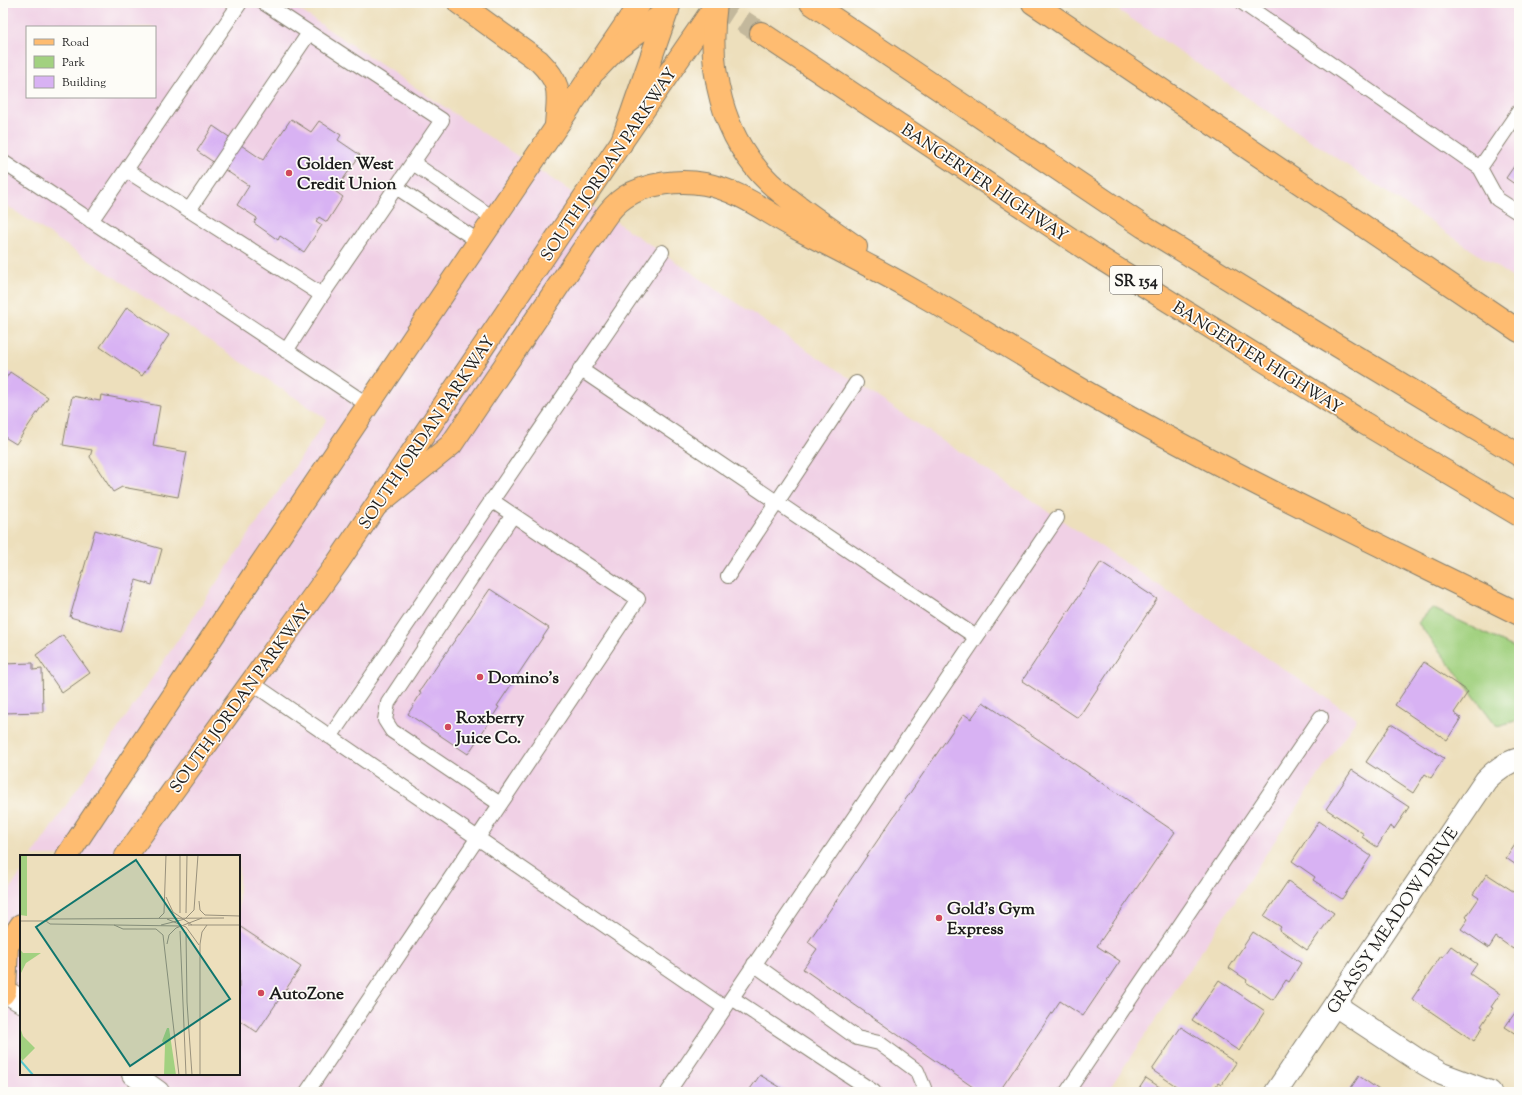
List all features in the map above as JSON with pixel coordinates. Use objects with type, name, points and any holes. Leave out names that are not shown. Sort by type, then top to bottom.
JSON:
[{"type":"main road","points":[[459,3],[539,61],[547,69],[559,89],[556,124]]},
{"type":"main road","points":[[68,855],[556,124],[596,70],[640,3]]},
{"type":"main road","name":"SR 154","points":[[811,3],[1144,227],[1519,455]]},
{"type":"main road","points":[[1033,3],[1519,331]]},
{"type":"main road","points":[[717,4],[714,51],[718,90],[732,132],[746,156],[761,175],[786,197],[918,293]]},
{"type":"main road","name":"SOUTH JORDAN PARKWAY","points":[[127,855],[252,683],[378,504],[717,4]]},
{"type":"main road","points":[[596,70],[618,47],[672,6]]},
{"type":"main road","points":[[621,144],[672,6]]},
{"type":"main road","name":"BANGERTER HIGHWAY","points":[[761,33],[1095,255],[1364,423],[1519,515]]},
{"type":"main road","points":[[378,504],[451,445],[603,220],[617,203],[637,192],[665,183],[703,184],[731,191],[918,293],[1047,370],[1160,434],[1266,490],[1519,614]]},
{"type":"main road","points":[[11,992],[7,946],[20,926]]},
{"type":"street","name":"GRASSY MEADOW DRIVE","points":[[1276,1092],[1486,780],[1495,770],[1519,759]]},
{"type":"street","points":[[1335,1005],[1418,1060],[1442,1074],[1490,1092]]},
{"type":"street","points":[[133,1075],[158,1092]]},
{"type":"lane","points":[[91,221],[240,3]]},
{"type":"lane","points":[[264,3],[442,120],[322,295],[286,351]]},
{"type":"lane","points":[[1242,3],[1480,168],[1497,199],[1519,213]]},
{"type":"lane","points":[[189,210],[309,33]]},
{"type":"lane","points":[[1480,168],[1519,111]]},
{"type":"lane","points":[[3,162],[368,405]]},
{"type":"lane","points":[[412,162],[493,218]]},
{"type":"lane","points":[[126,170],[322,295]]},
{"type":"lane","points":[[396,188],[478,241]]},
{"type":"lane","points":[[330,737],[580,369],[662,252]]},
{"type":"lane","points":[[580,369],[976,637]]},
{"type":"lane","points":[[728,576],[856,383]]},
{"type":"lane","points":[[307,1092],[638,599],[491,500]]},
{"type":"lane","points":[[500,804],[392,731],[385,720],[388,703],[514,515]]},
{"type":"lane","points":[[668,1092],[1057,518]]},
{"type":"lane","points":[[252,683],[478,838],[728,1003],[874,1092]]},
{"type":"lane","points":[[1067,1092],[1321,717]]},
{"type":"lane","points":[[754,964],[857,1038],[879,1043],[917,1070],[924,1088],[924,1092]]},
{"type":"shaded area","points":[[3,3],[289,3],[1357,718],[1107,1092],[3,1092],[3,900],[20,874],[20,1075],[240,1075],[240,855],[33,855],[327,419],[3,203]]},
{"type":"shaded area","points":[[1108,3],[1519,3],[1519,282]]},
{"type":"green space","points":[[1432,608],[1519,650],[1519,720],[1497,726],[1418,623]]},
{"type":"building","name":"Golden West Credit Union","points":[[291,119],[311,132],[319,121],[341,135],[338,140],[360,155],[335,191],[343,197],[327,222],[319,217],[316,221],[322,225],[304,252],[280,236],[278,240],[254,223],[257,218],[237,205],[249,186],[197,151],[213,126],[263,160]]},
{"type":"building","points":[[1519,159],[1519,187],[1506,178]]},
{"type":"building","points":[[127,307],[169,335],[142,376],[100,347]]},
{"type":"building","points":[[10,372],[48,397],[16,444],[3,436],[3,383]]},
{"type":"building","points":[[101,395],[160,406],[153,446],[187,452],[178,497],[122,487],[113,492],[90,457],[92,450],[63,445],[72,396],[100,401]]},
{"type":"building","points":[[95,530],[162,549],[152,585],[136,580],[121,632],[70,617]]},
{"type":"building","points":[[1101,562],[1157,599],[1078,718],[1022,681]]},
{"type":"building","points":[[490,589],[549,628],[497,706],[499,707],[468,754],[408,714],[421,693],[419,692]]},
{"type":"building","points":[[63,635],[90,673],[62,693],[36,655]]},
{"type":"building","points":[[1424,662],[1468,692],[1454,713],[1461,718],[1447,740],[1395,705]]},
{"type":"building","points":[[33,663],[33,670],[42,669],[43,712],[3,713],[3,664]]},
{"type":"building","points":[[983,702],[1175,832],[1097,946],[1120,961],[1083,1016],[1060,1001],[999,1092],[980,1092],[803,969],[817,949],[808,942],[964,714],[971,719]]},
{"type":"building","points":[[1391,724],[1444,758],[1431,778],[1425,774],[1413,793],[1366,762]]},
{"type":"building","points":[[1352,770],[1409,807],[1394,829],[1390,826],[1377,847],[1362,837],[1364,834],[1326,809]]},
{"type":"building","points":[[1319,821],[1371,856],[1342,899],[1313,880],[1315,877],[1292,861]]},
{"type":"building","points":[[1519,839],[1519,867],[1506,858]]},
{"type":"building","points":[[1487,874],[1519,895],[1519,941],[1513,949],[1496,937],[1489,948],[1461,929],[1468,919],[1466,917],[1479,898],[1473,894]]},
{"type":"building","points":[[1288,881],[1334,913],[1307,950],[1279,930],[1281,927],[1264,916]]},
{"type":"building","name":"AutoZone","points":[[240,927],[301,967],[257,1032],[240,1021]]},
{"type":"building","points":[[1253,932],[1301,963],[1289,982],[1286,980],[1273,1000],[1246,982],[1247,980],[1229,968]]},
{"type":"building","points":[[1451,946],[1477,964],[1470,974],[1500,994],[1491,1007],[1493,1008],[1481,1026],[1483,1027],[1474,1041],[1412,999],[1441,956],[1443,957]]},
{"type":"building","points":[[1219,980],[1265,1011],[1239,1051],[1192,1020]]},
{"type":"building","points":[[1519,1007],[1519,1036],[1505,1027]]},
{"type":"building","points":[[1181,1027],[1236,1063],[1221,1085],[1218,1083],[1212,1092],[1185,1092],[1152,1070]]},
{"type":"building","points":[[760,1075],[788,1092],[748,1092]]},
{"type":"building","points":[[1359,1076],[1382,1092],[1348,1092]]},
{"type":"building","points":[[1146,1078],[1167,1092],[1137,1092]]},
{"type":"tunnel","points":[[715,3],[761,33]]},
{"type":"place","name":"Golden West Credit Union","points":[[289,173]]},
{"type":"place","name":"Domino's","points":[[480,677]]},
{"type":"place","name":"Roxberry Juice Co.","points":[[448,727]]},
{"type":"place","name":"Gold's Gym Express","points":[[939,918]]},
{"type":"place","name":"AutoZone","points":[[261,993]]}]
